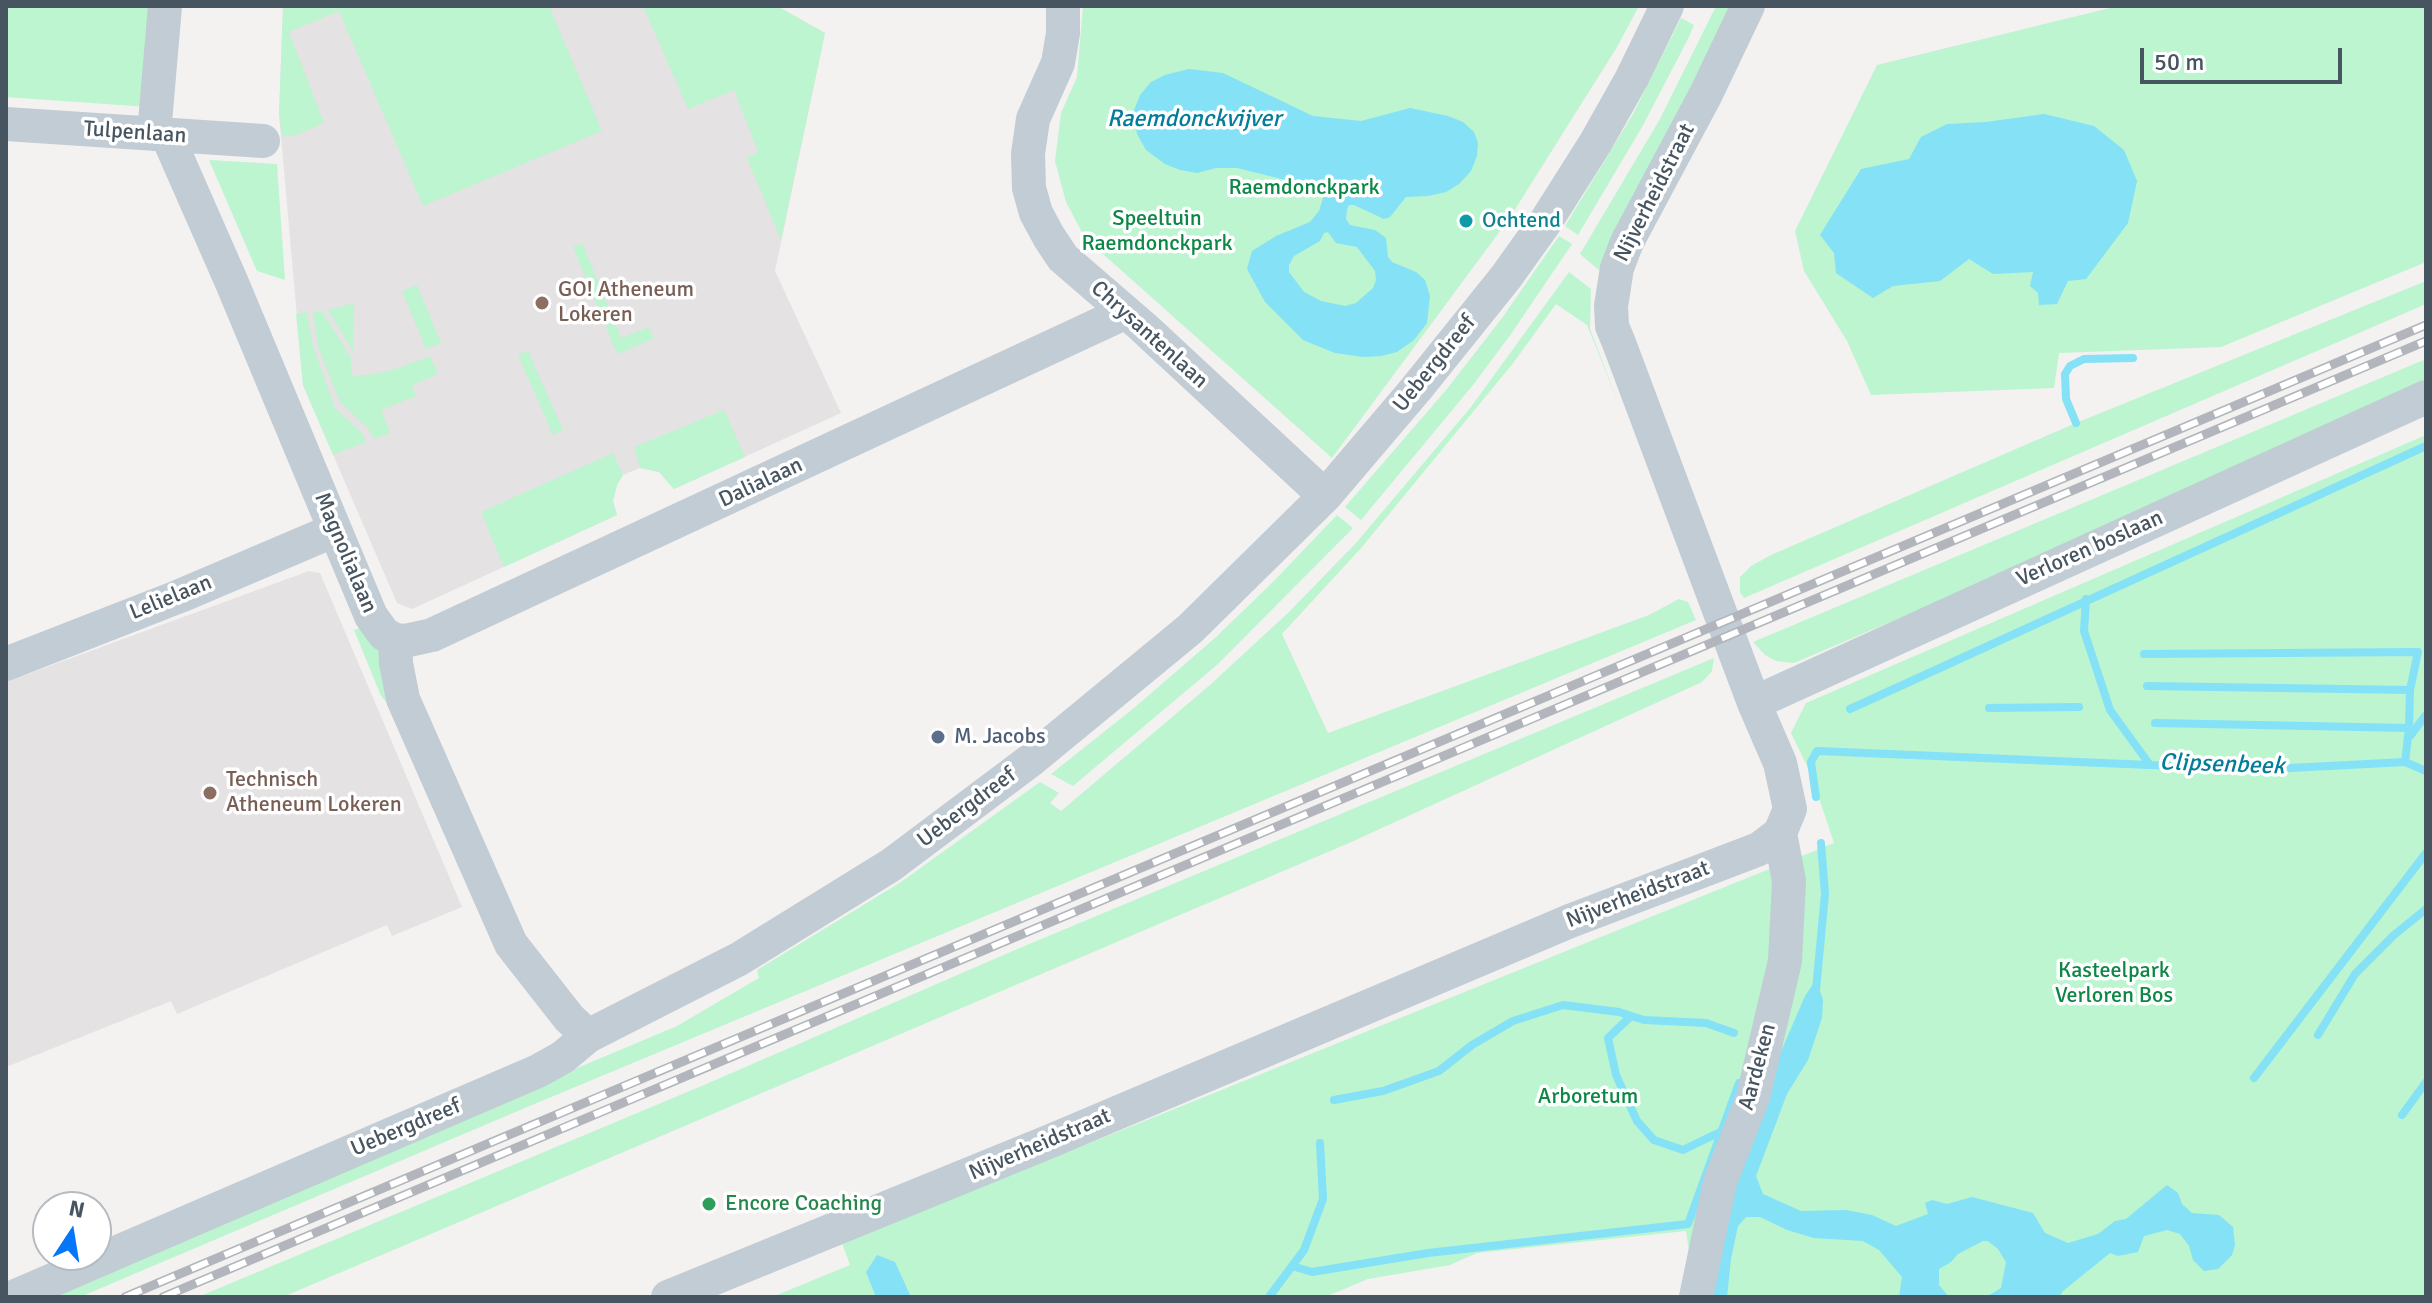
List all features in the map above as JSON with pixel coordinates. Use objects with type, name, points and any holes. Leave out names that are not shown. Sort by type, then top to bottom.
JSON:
[{"type":"street","points":[[161,135],[165,6]]},
{"type":"street","name":"Chrysantenlaan","points":[[1063,6],[1058,63],[1033,119],[1028,154],[1029,188],[1036,213],[1063,258],[1325,496]]},
{"type":"street","name":"Uebergdreef","points":[[13,1297],[538,1071],[563,1057],[588,1036],[739,959],[891,865],[1031,760],[1190,629],[1325,496],[1416,389],[1538,232],[1596,142],[1639,65],[1667,6]]},
{"type":"street","name":"Nijverheidstraat","points":[[668,1297],[1039,1146],[1570,921],[1759,849],[1780,833],[1790,809],[1780,763],[1754,703],[1612,326],[1611,306],[1617,268],[1627,242],[1706,94],[1748,6]]},
{"type":"street","name":"Tulpenlaan","points":[[6,124],[263,141]]},
{"type":"street","name":"Magnolialaan","points":[[161,135],[232,283],[371,616],[384,634],[395,640]]},
{"type":"street","name":"Dalialaan","points":[[395,640],[432,635],[1124,313]]},
{"type":"street","name":"Verloren boslaan","points":[[1754,703],[2426,397]]},
{"type":"street","name":"Lelielaan","points":[[6,664],[180,596],[335,530]]},
{"type":"street","points":[[395,640],[403,699],[511,944],[569,1018],[588,1036]]},
{"type":"street","name":"Aardeken","points":[[1696,1297],[1720,1182],[1753,1097],[1785,961],[1789,881],[1780,833]]},
{"type":"shaded area","name":"GO! Atheneum Lokeren","points":[[283,6],[777,6],[825,33],[775,271],[841,413],[674,489],[659,472],[640,468],[623,475],[613,501],[617,515],[412,609],[397,603],[303,385],[279,114]]},
{"type":"shaded area","name":"Technisch Atheneum Lokeren","points":[[309,571],[320,573],[462,907],[392,936],[387,925],[177,1014],[171,1001],[6,1067],[6,679],[25,675]]},
{"type":"green space","points":[[6,6],[156,6],[148,107],[6,97]]},
{"type":"green space","points":[[283,6],[549,6],[602,131],[423,206],[339,11],[289,32],[324,123],[296,135],[282,136],[279,114]]},
{"type":"green space","points":[[643,6],[777,6],[825,33],[781,240],[747,158],[758,152],[734,90],[688,109]]},
{"type":"green space","name":"Raemdonckpark","points":[[1083,6],[1639,6],[1617,47],[1509,219],[1332,458],[1085,238],[1066,202],[1055,161],[1061,113],[1077,77]]},
{"type":"green space","points":[[1716,6],[1736,6],[1600,271],[1580,254],[1660,119]]},
{"type":"green space","points":[[2118,6],[2426,6],[2426,262],[2221,347],[2059,353],[2054,388],[1871,395],[1847,341],[1804,271],[1795,231],[1877,65]]},
{"type":"green space","points":[[1681,18],[1694,25],[1688,39],[1642,127],[1578,235],[1565,226],[1633,114]]},
{"type":"green space","points":[[209,160],[277,164],[285,280],[257,271]]},
{"type":"green space","points":[[1559,236],[1572,244],[1511,334],[1473,385],[1361,520],[1345,507],[1447,389],[1502,318]]},
{"type":"green space","points":[[582,243],[621,338],[649,327],[654,339],[617,354],[573,247]]},
{"type":"green space","points":[[1569,272],[1591,289],[1590,329],[1620,407],[1587,325],[1556,304],[1514,362],[1362,547],[1282,634],[1328,733],[1649,615],[1679,599],[1688,602],[1696,620],[532,1105],[80,1297],[34,1297],[96,1271],[112,1271],[112,1264],[677,1026],[759,978],[757,970],[901,882],[1040,782],[1059,793],[1050,803],[1061,811],[1210,685],[1289,612],[1356,543],[1471,407]]},
{"type":"green space","points":[[2426,281],[2426,304],[1744,598],[1740,592],[1740,577],[1751,566],[1771,555],[2076,423]]},
{"type":"green space","points":[[417,285],[441,343],[426,349],[402,291]]},
{"type":"green space","points":[[354,303],[353,351],[328,310]]},
{"type":"green space","points":[[322,311],[351,358],[352,376],[396,369],[430,356],[438,374],[412,385],[416,396],[381,410],[390,433],[374,439],[368,428],[340,402],[318,347],[313,312]]},
{"type":"green space","points":[[307,312],[313,346],[335,408],[362,433],[366,442],[333,455],[303,385],[296,314]]},
{"type":"green space","points":[[528,351],[563,430],[553,435],[518,355]]},
{"type":"green space","points":[[2426,359],[2426,385],[2015,569],[1794,663],[1776,661],[1753,642]]},
{"type":"green space","points":[[724,410],[745,457],[674,489],[659,472],[640,468],[634,447]]},
{"type":"green space","name":"Kasteelpark Verloren Bos","points":[[2426,435],[2426,1297],[1696,1297],[1686,1231],[1477,1253],[1450,1265],[1368,1279],[1325,1297],[772,1297],[850,1265],[842,1243],[1834,843],[1811,774],[1791,733],[1806,703]]},
{"type":"green space","points":[[613,453],[623,475],[613,501],[617,515],[504,567],[481,512]]},
{"type":"green space","points":[[1337,515],[1353,528],[1218,664],[1073,786],[1051,774],[1215,638]]},
{"type":"green space","points":[[362,627],[381,654],[387,703],[381,696],[354,630]]},
{"type":"green space","points":[[1714,658],[1712,671],[1702,682],[1349,843],[283,1297],[198,1297],[704,1085],[1015,950]]},
{"type":"water","name":"Raemdonckvijver","points":[[1189,69],[1223,73],[1313,116],[1361,121],[1410,108],[1448,116],[1463,122],[1474,132],[1478,143],[1477,156],[1471,171],[1446,192],[1406,197],[1390,217],[1384,219],[1354,205],[1349,205],[1347,210],[1346,219],[1350,225],[1375,230],[1386,238],[1388,257],[1392,262],[1416,272],[1425,280],[1430,296],[1427,323],[1414,340],[1397,352],[1381,356],[1335,353],[1303,340],[1265,302],[1247,269],[1252,251],[1276,236],[1310,222],[1319,211],[1323,198],[1310,186],[1237,168],[1216,168],[1197,173],[1180,170],[1165,164],[1146,150],[1137,134],[1133,113],[1140,95],[1151,82]],"holes":[[[1328,232],[1336,243],[1357,247],[1375,271],[1373,288],[1356,303],[1345,306],[1321,301],[1304,292],[1289,272],[1294,256],[1320,241],[1324,233]]]},
{"type":"water","points":[[2044,114],[2094,126],[2124,150],[2137,181],[2128,223],[2086,279],[2068,281],[2057,304],[2039,305],[2038,293],[2030,286],[2033,272],[1993,274],[1969,259],[1940,281],[1893,286],[1873,298],[1836,273],[1834,253],[1820,235],[1861,169],[1909,159],[1921,137],[1947,124]]},
{"type":"water","points":[[1816,980],[1823,1000],[1822,1018],[1808,1060],[1787,1094],[1756,1176],[1763,1194],[1801,1211],[1846,1210],[1872,1215],[1896,1226],[1928,1214],[1925,1203],[1932,1200],[1947,1204],[1972,1197],[2033,1213],[2045,1233],[2068,1243],[2098,1234],[2115,1221],[2126,1219],[2167,1185],[2178,1193],[2182,1204],[2192,1213],[2219,1215],[2233,1227],[2235,1245],[2232,1255],[2218,1269],[2204,1271],[2193,1260],[2189,1246],[2180,1234],[2167,1230],[2144,1236],[2138,1252],[2118,1256],[2110,1253],[2059,1297],[1986,1297],[2001,1288],[2006,1262],[1998,1249],[1983,1241],[1958,1254],[1939,1269],[1939,1285],[1949,1297],[1899,1297],[1902,1277],[1879,1250],[1863,1241],[1814,1238],[1760,1217],[1746,1217],[1738,1226],[1727,1297],[1709,1297],[1711,1256],[1767,1084],[1805,996]]},
{"type":"water","points":[[877,1255],[895,1262],[911,1297],[876,1297],[866,1272]]},
{"type":"waterway","name":"Clipsenbeek","points":[[2076,423],[2066,399],[2065,374],[2070,366],[2084,359],[2133,358]]},
{"type":"waterway","points":[[1850,709],[2426,446]]},
{"type":"waterway","name":"Clipsenbeek","points":[[2086,599],[2084,631],[2110,710],[2150,765],[2271,769],[2405,762],[2426,771]]},
{"type":"waterway","points":[[2144,654],[2418,652],[2410,690]]},
{"type":"waterway","points":[[2147,686],[2410,690],[2409,728]]},
{"type":"waterway","points":[[1989,708],[2079,707]]},
{"type":"waterway","points":[[2410,736],[2426,715]]},
{"type":"waterway","points":[[2155,723],[2409,728],[2405,762]]},
{"type":"waterway","points":[[1816,797],[1811,762],[1817,751],[2150,765]]},
{"type":"waterway","points":[[1816,990],[1825,894],[1821,843]]},
{"type":"waterway","points":[[2254,1078],[2426,853]]},
{"type":"waterway","points":[[2318,1035],[2355,974],[2394,935],[2426,909]]},
{"type":"waterway","points":[[1334,1100],[1383,1091],[1439,1071],[1472,1045],[1513,1021],[1563,1005],[1619,1012],[1644,1020],[1706,1023],[1734,1033]]},
{"type":"waterway","points":[[1631,1016],[1608,1038],[1616,1075],[1637,1121],[1654,1140],[1683,1150],[1720,1132]]},
{"type":"waterway","points":[[2402,1115],[2426,1082]]},
{"type":"waterway","points":[[1292,1266],[1312,1272],[1428,1253],[1688,1224],[1739,1083]]},
{"type":"waterway","points":[[1269,1297],[1304,1250],[1323,1199],[1320,1143]]},
{"type":"railway","points":[[125,1297],[2426,325]]},
{"type":"railway","points":[[163,1297],[2426,341]]},
{"type":"place","name":"Ochtend","points":[[1466,221]]},
{"type":"place","name":"GO! Atheneum Lokeren","points":[[542,303]]},
{"type":"place","name":"M. Jacobs","points":[[938,737]]},
{"type":"place","name":"Technisch Atheneum Lokeren","points":[[210,793]]},
{"type":"place","name":"Encore Coaching","points":[[709,1204]]},
{"type":"park label","name":"Speeltuin Raemdonckpark","points":[[1157,232]]},
{"type":"park label","name":"Arboretum","points":[[1588,1097]]}]
